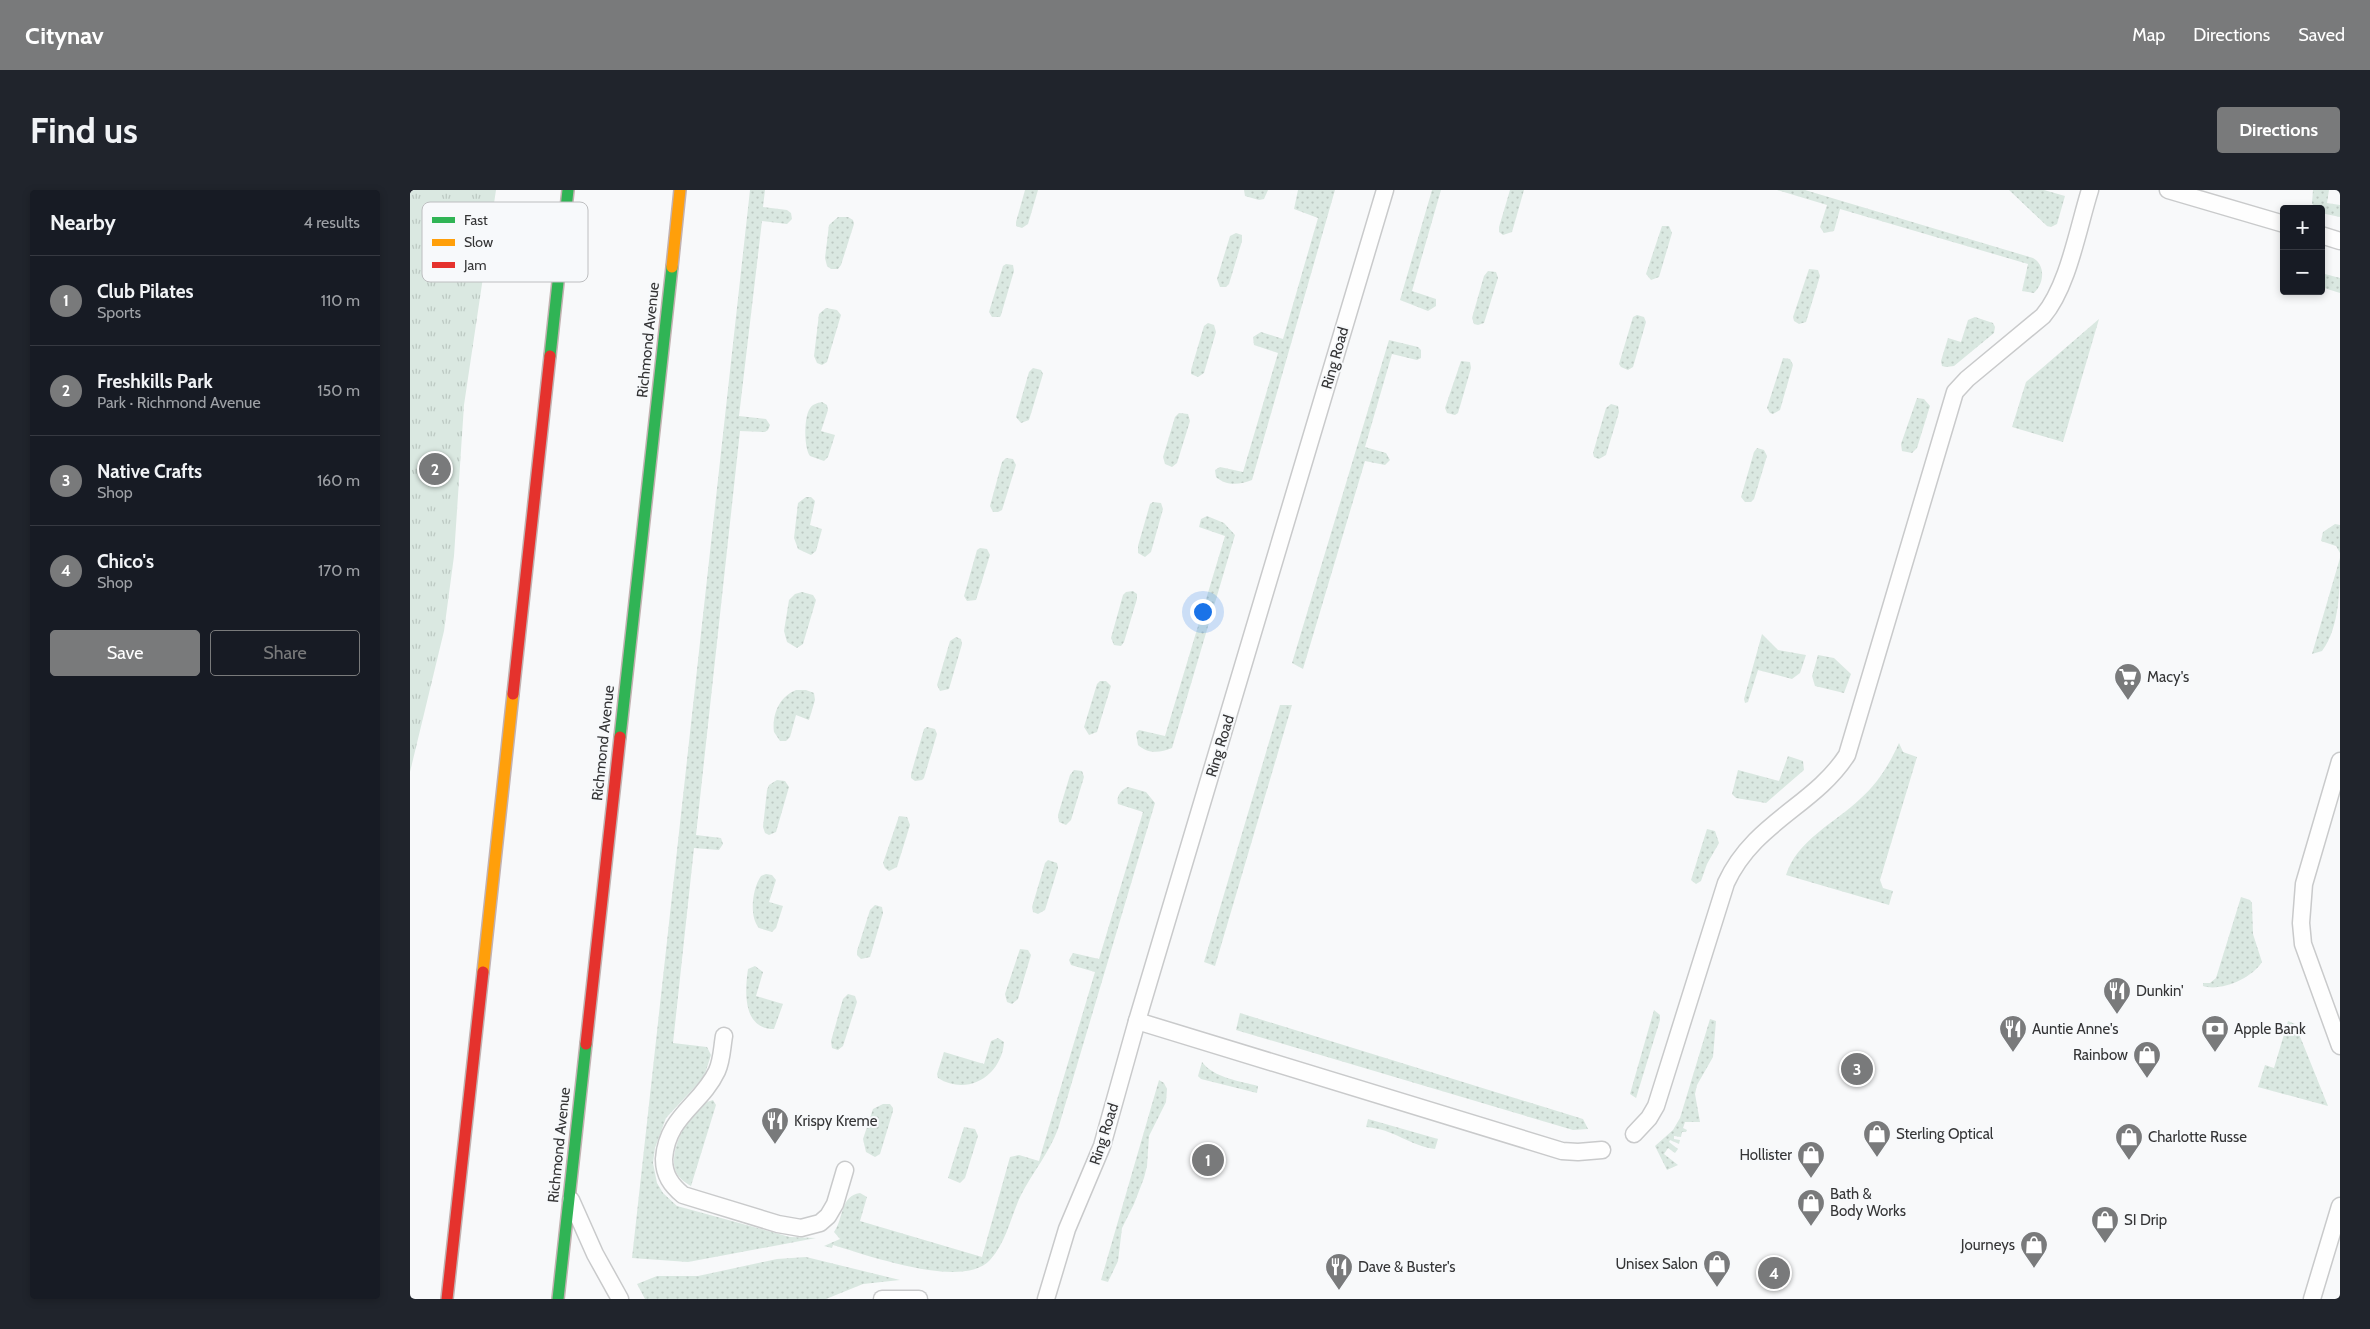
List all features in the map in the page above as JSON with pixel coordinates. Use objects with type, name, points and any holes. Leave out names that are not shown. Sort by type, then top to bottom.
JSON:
[{"type":"main road","name":"Richmond Avenue","points":[[558,1299],[568,1193],[680,190]]},
{"type":"main road","points":[[447,1299],[558,282]]},
{"type":"lane","name":"Ring Road","points":[[1046,1299],[1067,1229],[1102,1146],[1386,190]]},
{"type":"lane","points":[[1634,1134],[1649,1118],[1656,1106],[1732,868],[1751,843],[1835,773],[1847,755],[1956,392],[1967,379],[2043,316],[2052,306],[2060,287],[2090,190]]},
{"type":"lane","points":[[2168,190],[2280,223]]},
{"type":"lane","points":[[2325,236],[2340,241]]},
{"type":"lane","points":[[2340,761],[2304,884],[2301,923],[2303,944],[2340,1046]]},
{"type":"lane","points":[[1138,1021],[1562,1151],[1602,1150]]},
{"type":"lane","points":[[724,1036],[721,1059],[716,1074],[708,1086],[683,1112],[670,1132],[666,1146],[665,1170],[669,1181],[676,1189],[683,1195],[769,1221],[801,1228],[820,1223],[828,1216],[835,1204],[845,1170]]},
{"type":"lane","points":[[568,1193],[595,1254],[620,1299]]},
{"type":"lane","points":[[2312,1299],[2340,1206]]},
{"type":"lane","points":[[882,1299],[919,1299]]},
{"type":"green space","points":[[410,190],[496,190],[494,202],[422,202],[422,282],[482,282],[464,405],[454,556],[444,631],[410,772]]},
{"type":"green space","points":[[750,190],[765,190],[763,207],[787,210],[791,213],[792,219],[787,224],[762,221],[739,416],[766,419],[770,425],[765,432],[740,431],[696,835],[721,838],[723,844],[719,850],[694,848],[673,1043],[707,1047],[711,1055],[704,1077],[666,1118],[655,1148],[653,1163],[657,1183],[663,1193],[677,1206],[790,1237],[816,1238],[688,1262],[632,1258]]},
{"type":"green space","points":[[1025,190],[1038,190],[1028,224],[1022,228],[1016,226],[1016,222]]},
{"type":"green space","points":[[1244,190],[1268,190],[1264,199],[1259,200],[1245,196]]},
{"type":"green space","points":[[1298,190],[1335,190],[1252,480],[1238,484],[1224,482],[1216,477],[1215,470],[1220,467],[1243,472],[1278,353],[1254,345],[1253,337],[1261,332],[1283,339],[1318,218],[1294,209]]},
{"type":"green space","points":[[1432,190],[1441,190],[1412,291],[1436,299],[1436,306],[1428,311],[1400,300]]},
{"type":"green space","points":[[1510,190],[1524,190],[1512,232],[1503,235],[1499,232],[1499,227]]},
{"type":"green space","points":[[1777,190],[1805,190],[2033,258],[2040,265],[2042,280],[2034,293],[2022,291],[2028,264],[1840,209],[1834,231],[1824,233],[1820,227],[1827,205]]},
{"type":"green space","points":[[2009,190],[2044,190],[2065,196],[2057,224],[2051,227],[2047,226]]},
{"type":"green space","points":[[2313,190],[2329,190],[2327,203],[2340,205],[2340,217],[2325,214],[2325,205],[2313,205]]},
{"type":"green space","points":[[838,217],[848,217],[853,220],[854,224],[841,265],[838,269],[831,269],[827,266],[825,258],[829,225]]},
{"type":"green space","points":[[1662,226],[1669,226],[1672,233],[1659,277],[1651,280],[1646,274]]},
{"type":"green space","points":[[1236,233],[1242,235],[1242,241],[1229,284],[1226,287],[1220,287],[1217,279],[1230,236]]},
{"type":"green space","points":[[1006,264],[1013,265],[1014,271],[1001,315],[1000,317],[992,317],[989,312],[1003,266]]},
{"type":"green space","points":[[1809,269],[1818,270],[1820,276],[1806,322],[1799,324],[1794,321],[1793,317]]},
{"type":"green space","points":[[1488,271],[1496,272],[1498,278],[1484,323],[1478,325],[1474,324],[1472,318],[1484,276]]},
{"type":"green space","points":[[2325,274],[2340,278],[2340,293],[2325,288]]},
{"type":"green space","points":[[826,308],[837,310],[841,315],[827,362],[822,365],[817,363],[814,356],[819,314]]},
{"type":"green space","points":[[1637,315],[1644,317],[1646,322],[1633,367],[1628,370],[1619,364],[1633,317]]},
{"type":"green space","points":[[1975,317],[1993,323],[1995,327],[1994,333],[1954,366],[1942,366],[1941,361],[1948,338],[1961,342],[1968,320]]},
{"type":"green space","points":[[2099,319],[2063,442],[2012,427],[2026,382]]},
{"type":"green space","points":[[1208,323],[1214,325],[1216,332],[1204,373],[1198,377],[1191,374],[1191,370],[1204,326]]},
{"type":"green space","points":[[1389,340],[1418,347],[1421,350],[1421,358],[1417,360],[1392,354],[1365,447],[1386,453],[1390,460],[1385,465],[1365,461],[1303,669],[1292,663]]},
{"type":"green space","points":[[1783,358],[1790,359],[1793,365],[1780,410],[1773,414],[1767,408]]},
{"type":"green space","points":[[1461,361],[1470,362],[1471,368],[1458,413],[1455,415],[1447,413],[1445,408]]},
{"type":"green space","points":[[1033,368],[1041,370],[1043,374],[1029,420],[1021,423],[1016,417],[1029,372]]},
{"type":"green space","points":[[1917,398],[1924,399],[1930,406],[1917,448],[1912,453],[1902,451],[1901,444]]},
{"type":"green space","points":[[822,402],[827,405],[828,410],[821,431],[835,435],[828,457],[824,461],[810,456],[805,433],[809,410],[816,403]]},
{"type":"green space","points":[[1611,404],[1618,406],[1619,412],[1606,455],[1599,459],[1594,457],[1593,453],[1606,408]]},
{"type":"green space","points":[[1179,413],[1188,414],[1190,421],[1177,463],[1172,467],[1165,464],[1163,457],[1175,417]]},
{"type":"green space","points":[[1757,448],[1764,450],[1767,456],[1754,499],[1751,502],[1745,502],[1741,497],[1754,452]]},
{"type":"green space","points":[[1006,458],[1013,459],[1016,465],[1002,510],[993,512],[990,506],[1002,462]]},
{"type":"green space","points":[[806,497],[811,497],[815,501],[810,525],[822,529],[816,551],[811,555],[798,549],[794,538],[798,503]]},
{"type":"green space","points":[[1153,502],[1161,503],[1163,509],[1151,552],[1145,557],[1138,553],[1138,546],[1150,504]]},
{"type":"green space","points":[[1207,516],[1224,523],[1235,535],[1172,748],[1159,752],[1146,750],[1138,745],[1136,733],[1139,730],[1165,736],[1225,536],[1199,527],[1201,519]]},
{"type":"green space","points":[[2335,524],[2340,525],[2340,553],[2336,546],[2321,541],[2323,532]]},
{"type":"green space","points":[[980,548],[987,549],[990,555],[976,600],[967,601],[964,596],[977,550]]},
{"type":"green space","points":[[2340,558],[2340,581],[2336,618],[2328,641],[2322,651],[2312,654]]},
{"type":"green space","points":[[1133,591],[1137,594],[1137,599],[1124,642],[1121,646],[1114,645],[1111,638],[1123,595],[1126,592]]},
{"type":"green space","points":[[802,592],[813,595],[816,600],[803,644],[797,648],[787,642],[784,631],[789,600],[795,594]]},
{"type":"green space","points":[[1762,634],[1778,650],[1806,655],[1800,673],[1792,679],[1758,670],[1748,702],[1745,703],[1744,699]]},
{"type":"green space","points":[[956,637],[961,639],[962,644],[949,689],[940,691],[937,685],[950,641]]},
{"type":"green space","points":[[1818,655],[1834,658],[1851,674],[1844,693],[1815,686],[1812,676]]},
{"type":"green space","points":[[1100,681],[1106,681],[1111,686],[1097,732],[1089,735],[1084,727],[1097,684]]},
{"type":"green space","points":[[796,690],[806,690],[814,693],[815,700],[809,720],[796,715],[790,737],[786,741],[780,741],[774,732],[774,719],[781,702]]},
{"type":"green space","points":[[1280,705],[1292,705],[1215,966],[1204,962]]},
{"type":"green space","points":[[927,727],[935,729],[937,734],[924,778],[915,781],[911,778],[911,774],[924,729]]},
{"type":"green space","points":[[1899,743],[1903,752],[1917,757],[1880,880],[1883,888],[1893,891],[1889,905],[1786,875],[1791,863],[1808,842],[1850,808],[1878,780]]},
{"type":"green space","points":[[1788,756],[1803,761],[1804,770],[1766,803],[1736,798],[1732,794],[1738,770],[1779,781]]},
{"type":"green space","points":[[1074,770],[1082,771],[1084,777],[1071,820],[1066,825],[1059,822],[1058,815],[1070,775]]},
{"type":"green space","points":[[777,780],[785,781],[789,787],[776,832],[769,835],[765,833],[763,827],[767,790],[769,785]]},
{"type":"green space","points":[[1128,787],[1146,792],[1155,803],[1058,1129],[1021,1195],[996,1253],[990,1260],[977,1268],[959,1272],[914,1268],[833,1245],[832,1248],[824,1246],[840,1239],[834,1232],[843,1208],[849,1198],[860,1193],[867,1197],[860,1221],[982,1257],[1010,1157],[1019,1155],[1039,1161],[1095,972],[1071,965],[1069,960],[1073,953],[1099,959],[1143,812],[1118,804],[1120,794]]},
{"type":"green space","points":[[899,816],[907,817],[910,825],[897,867],[889,871],[883,863]]},
{"type":"green space","points":[[1707,829],[1715,831],[1719,843],[1707,864],[1701,881],[1696,884],[1691,880]]},
{"type":"green space","points":[[1048,860],[1057,863],[1058,868],[1045,910],[1038,914],[1033,912],[1032,907],[1045,863]]},
{"type":"green space","points":[[766,874],[772,875],[776,880],[769,902],[783,906],[776,928],[772,932],[759,928],[753,910],[755,888],[761,876]]},
{"type":"green space","points":[[2241,897],[2250,900],[2252,903],[2253,934],[2262,962],[2251,973],[2235,982],[2218,987],[2203,986],[2203,983],[2210,983],[2216,978]]},
{"type":"green space","points":[[875,905],[882,907],[883,913],[870,957],[861,959],[857,955],[857,951],[870,910]]},
{"type":"green space","points":[[1020,949],[1028,950],[1031,955],[1018,999],[1012,1004],[1007,1002],[1005,994]]},
{"type":"green space","points":[[755,966],[763,972],[756,996],[783,1004],[774,1029],[756,1023],[748,1007],[746,987],[748,969]]},
{"type":"green space","points":[[848,994],[855,996],[857,1002],[843,1046],[838,1050],[832,1048],[831,1041],[843,999]]},
{"type":"green space","points":[[1654,1010],[1660,1015],[1660,1020],[1636,1098],[1630,1094]]},
{"type":"green space","points":[[1240,1013],[1583,1119],[1588,1129],[1573,1130],[1236,1030]]},
{"type":"green space","points":[[1710,1019],[1716,1021],[1713,1057],[1697,1085],[1695,1094],[1700,1122],[1685,1122],[1683,1128],[1687,1130],[1686,1132],[1682,1132],[1681,1137],[1674,1136],[1674,1139],[1680,1140],[1679,1144],[1670,1140],[1669,1142],[1678,1149],[1675,1153],[1668,1148],[1664,1154],[1678,1165],[1667,1170],[1655,1146],[1673,1130],[1680,1118]]},
{"type":"green space","points":[[2288,1021],[2295,1024],[2328,1106],[2258,1087],[2265,1065],[2274,1068]]},
{"type":"green space","points":[[998,1038],[1004,1042],[1002,1054],[990,1073],[982,1079],[972,1084],[961,1085],[949,1083],[938,1078],[937,1074],[944,1052],[984,1064],[991,1041]]},
{"type":"green space","points":[[1202,1062],[1213,1072],[1220,1075],[1258,1086],[1257,1093],[1201,1079],[1198,1076]]},
{"type":"green space","points":[[1159,1080],[1164,1083],[1167,1089],[1166,1102],[1149,1136],[1147,1166],[1144,1178],[1122,1228],[1118,1261],[1108,1282],[1101,1280]]},
{"type":"green space","points":[[713,1100],[716,1105],[691,1186],[681,1179],[676,1172],[675,1150],[690,1118],[697,1110]]},
{"type":"green space","points":[[883,1104],[890,1104],[893,1111],[880,1154],[875,1157],[866,1152],[863,1139],[873,1109]]},
{"type":"green space","points":[[1368,1119],[1438,1139],[1435,1149],[1418,1145],[1376,1128],[1366,1127]]},
{"type":"green space","points":[[964,1127],[975,1129],[978,1136],[965,1178],[960,1183],[948,1178]]},
{"type":"green space","points":[[806,1257],[900,1280],[863,1284],[826,1299],[645,1299],[637,1284],[657,1276],[698,1276],[777,1259]]},
{"type":"traffic: fast","points":[[567,202],[568,190]]},
{"type":"traffic: fast","points":[[620,737],[672,267]]},
{"type":"traffic: fast","points":[[550,356],[558,282]]},
{"type":"traffic: fast","points":[[558,1299],[586,1044]]},
{"type":"traffic: slow","points":[[672,267],[680,190]]},
{"type":"traffic: slow","points":[[483,972],[513,694]]},
{"type":"traffic: jam","points":[[513,694],[550,356]]},
{"type":"traffic: jam","points":[[586,1044],[620,737]]},
{"type":"traffic: jam","points":[[447,1299],[483,972]]},
{"type":"place","name":"Freshkills Park","points":[[435,469]]},
{"type":"place","name":"Macy's","points":[[2128,701]]},
{"type":"place","name":"Dunkin'","points":[[2117,1015]]},
{"type":"place","name":"Auntie Anne's","points":[[2013,1053]]},
{"type":"place","name":"Apple Bank","points":[[2215,1053]]},
{"type":"place","name":"Native Crafts","points":[[1857,1069]]},
{"type":"place","name":"Rainbow","points":[[2147,1079]]},
{"type":"place","name":"Krispy Kreme","points":[[775,1145]]},
{"type":"place","name":"Sterling Optical","points":[[1877,1158]]},
{"type":"place","name":"Club Pilates","points":[[1208,1160]]},
{"type":"place","name":"Charlotte Russe","points":[[2129,1161]]},
{"type":"place","name":"Hollister","points":[[1811,1179]]},
{"type":"place","name":"Bath & Body Works","points":[[1811,1227]]},
{"type":"place","name":"SI Drip","points":[[2105,1244]]},
{"type":"place","name":"Journeys","points":[[2034,1269]]},
{"type":"place","name":"Chico's","points":[[1774,1273]]},
{"type":"place","name":"Unisex Salon","points":[[1717,1288]]},
{"type":"place","name":"Dave & Buster's","points":[[1339,1291]]}]
